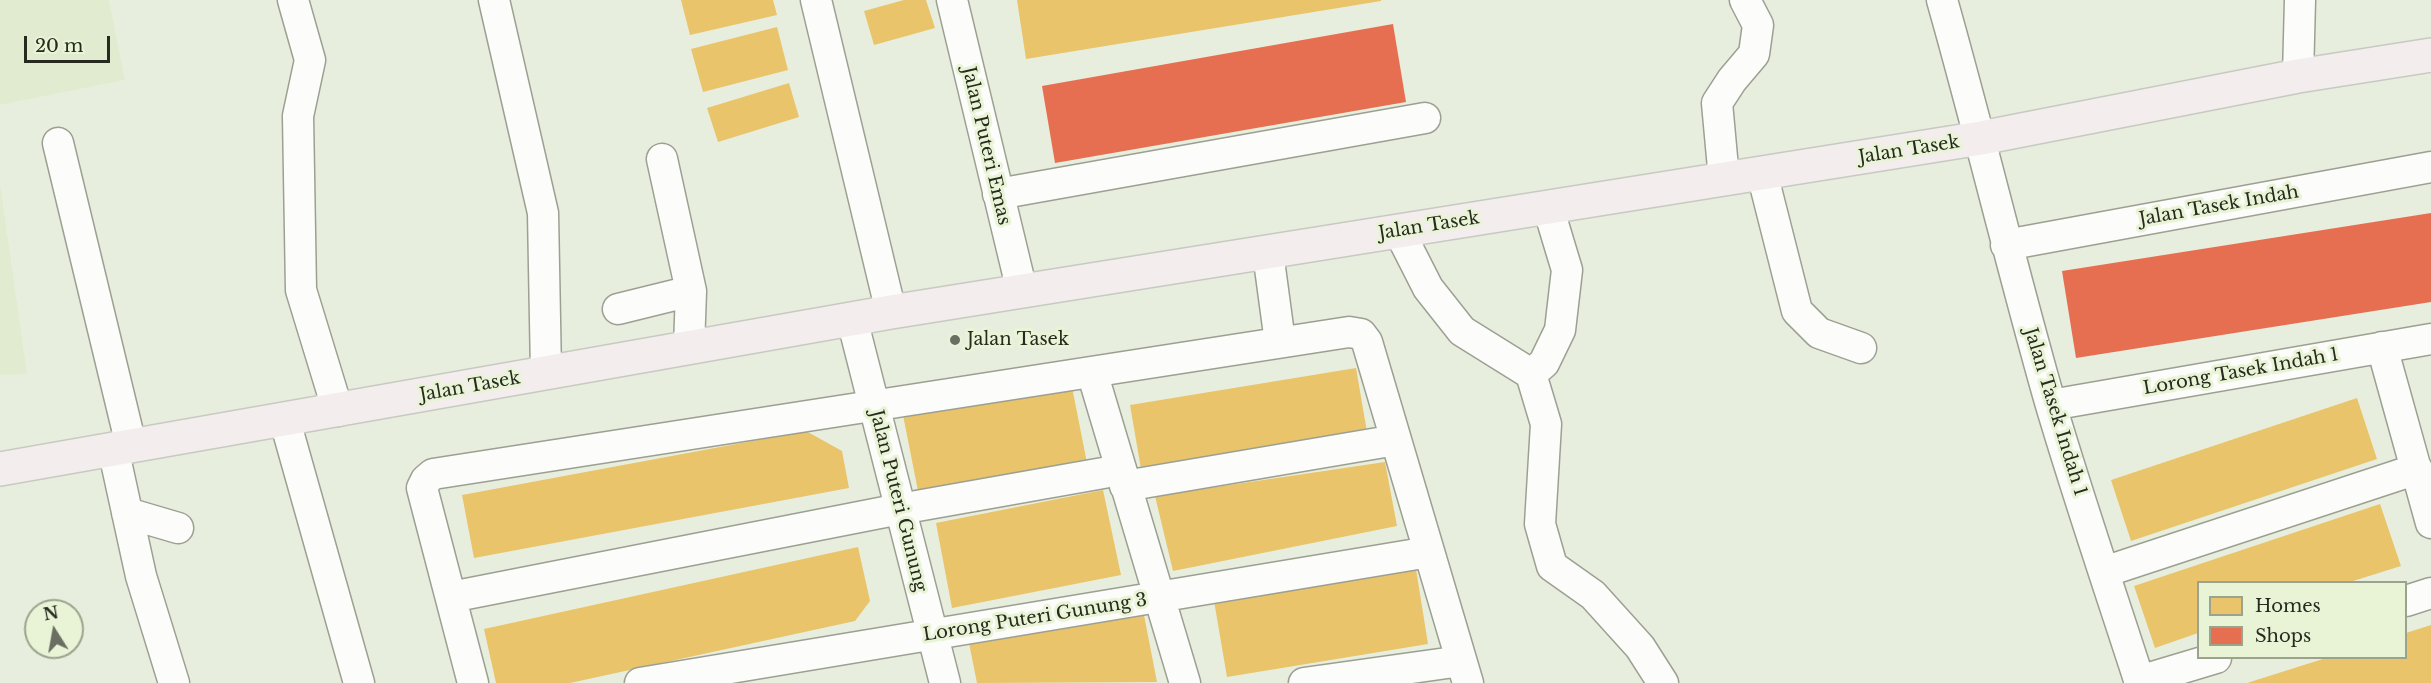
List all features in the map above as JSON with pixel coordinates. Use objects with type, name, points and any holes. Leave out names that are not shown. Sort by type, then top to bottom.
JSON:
[{"type":"main road","name":"Jalan Tasek","points":[[0,470],[891,312],[1981,138],[2298,76],[2431,55]]},
{"type":"street","points":[[293,0],[310,60],[298,116],[302,290],[338,411]]},
{"type":"street","points":[[494,0],[543,213],[546,373]]},
{"type":"street","points":[[816,0],[891,312]]},
{"type":"street","name":"Jalan Puteri Emas","points":[[952,0],[1022,291]]},
{"type":"street","points":[[1724,179],[1717,103],[1732,80],[1754,54],[1758,25],[1745,0]]},
{"type":"street","name":"Jalan Tasek Indah 1","points":[[1942,0],[1981,138],[2006,245],[2051,405],[2140,682]]},
{"type":"street","points":[[2298,76],[2300,0]]},
{"type":"street","points":[[998,194],[1425,118]]},
{"type":"street","points":[[58,143],[122,447],[128,513],[141,576],[174,683]]},
{"type":"street","points":[[662,159],[691,291],[689,348]]},
{"type":"street","name":"Jalan Tasek Indah","points":[[2006,245],[2431,167]]},
{"type":"street","points":[[1762,173],[1797,311],[1819,333],[1861,348]]},
{"type":"street","points":[[1531,374],[1544,363],[1560,330],[1567,270],[1548,207]]},
{"type":"street","points":[[1399,231],[1428,288],[1462,331],[1531,374],[1546,424],[1540,524],[1552,566],[1593,595],[1640,647],[1663,683]]},
{"type":"street","points":[[1268,253],[1281,342]]},
{"type":"street","points":[[618,309],[691,291]]},
{"type":"street","name":"Jalan Puteri Gunung","points":[[852,319],[945,683]]},
{"type":"street","points":[[473,683],[422,488],[433,474],[1349,332],[1361,334],[1367,342],[1464,672],[1304,683]]},
{"type":"street","name":"Lorong Tasek Indah 1","points":[[2051,405],[2431,339]]},
{"type":"street","points":[[2382,347],[2431,523]]},
{"type":"street","points":[[1092,372],[1185,683]]},
{"type":"street","points":[[285,421],[359,683]]},
{"type":"street","points":[[451,597],[900,509],[1396,440]]},
{"type":"street","points":[[2104,572],[2417,469]]},
{"type":"street","points":[[128,513],[178,528]]},
{"type":"street","name":"Lorong Puteri Gunung 3","points":[[640,683],[1430,552]]},
{"type":"street","points":[[2407,601],[2431,594]]},
{"type":"street","points":[[2140,682],[2210,659]]},
{"type":"shaded area","points":[[0,0],[109,0],[125,80],[0,105]]},
{"type":"shaded area","points":[[0,184],[27,374],[0,375]]},
{"type":"building: Homes","points":[[681,0],[773,0],[777,15],[690,35]]},
{"type":"building: Homes","points":[[904,0],[926,0],[935,28],[874,45],[864,11]]},
{"type":"building: Homes","points":[[1017,0],[1381,0],[1381,1],[1026,59]]},
{"type":"building: Homes","points":[[777,27],[788,70],[703,92],[691,49]]},
{"type":"building: Homes","points":[[789,83],[799,117],[718,142],[707,108]]},
{"type":"building: Homes","points":[[1356,368],[1367,432],[1141,469],[1130,405]]},
{"type":"building: Homes","points":[[1071,382],[1088,468],[920,501],[903,415]]},
{"type":"building: Homes","points":[[2357,398],[2377,459],[2131,541],[2111,480]]},
{"type":"building: Homes","points":[[806,431],[842,451],[849,488],[474,558],[462,495]]},
{"type":"building: Homes","points":[[1385,462],[1397,526],[1173,571],[1155,496]]},
{"type":"building: Homes","points":[[1103,490],[1121,575],[952,608],[936,523]]},
{"type":"building: Homes","points":[[2380,504],[2401,566],[2353,581],[2197,581],[2197,633],[2155,648],[2134,586]]},
{"type":"building: Homes","points":[[858,547],[870,601],[855,621],[570,683],[496,683],[484,629]]},
{"type":"building: Homes","points":[[1416,569],[1428,644],[1227,677],[1214,601]]},
{"type":"building: Homes","points":[[1143,610],[1157,682],[977,683],[969,643]]},
{"type":"building: Homes","points":[[2431,625],[2431,683],[2247,683],[2323,659],[2407,659],[2407,633]]},
{"type":"building: Shops","points":[[1393,24],[1406,102],[1055,163],[1042,86]]},
{"type":"building: Shops","points":[[2431,213],[2431,302],[2076,358],[2062,271]]},
{"type":"place","name":"Jalan Tasek","points":[[955,340]]}]
